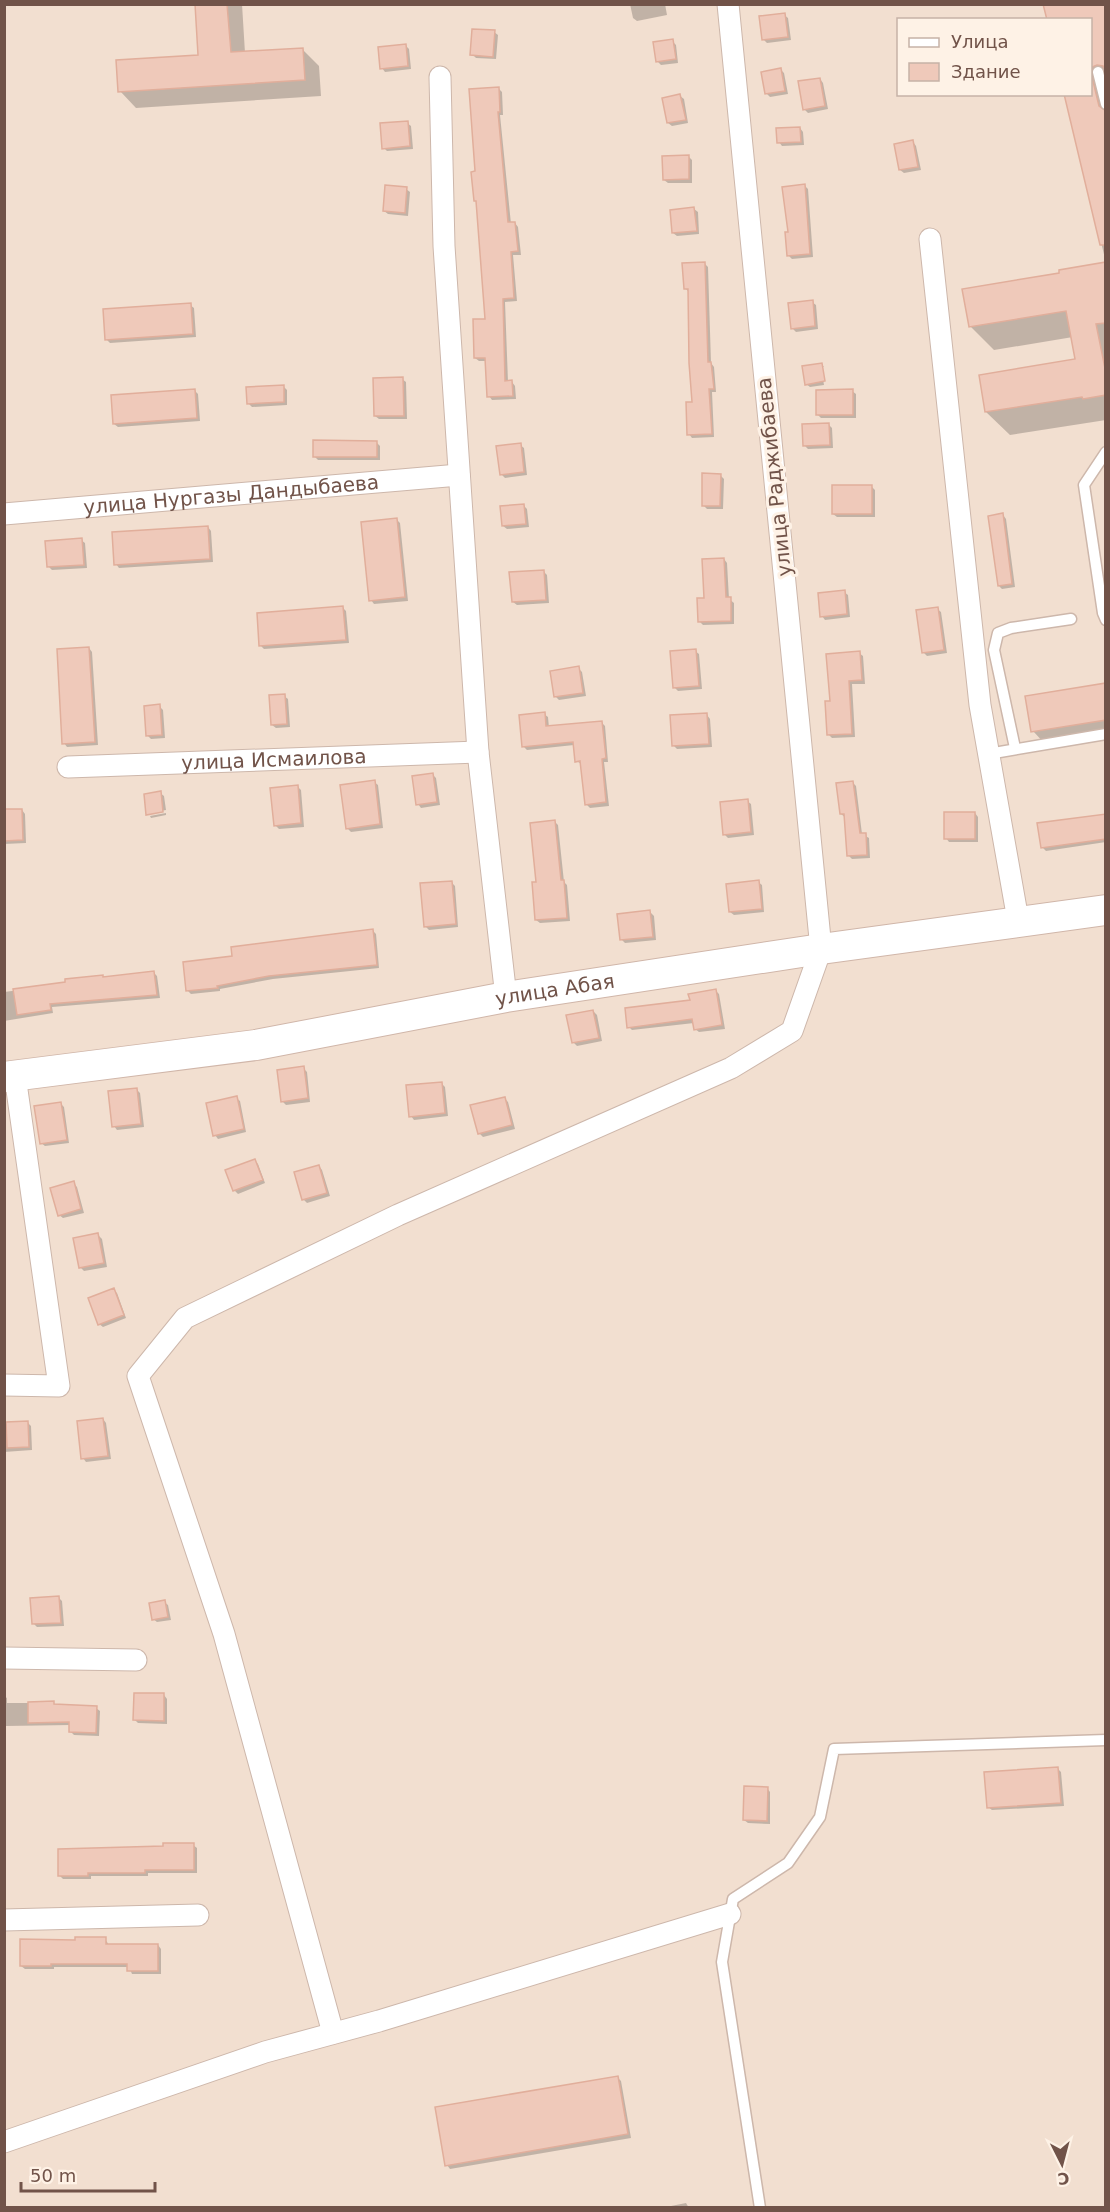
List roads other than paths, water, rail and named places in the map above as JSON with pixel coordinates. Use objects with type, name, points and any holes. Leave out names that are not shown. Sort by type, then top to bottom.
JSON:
[{"type":"street","name":"улица Раджибаева","points":[[728,4],[820,949]]},
{"type":"street","points":[[440,77],[444,246],[478,752],[506,998]]},
{"type":"street","points":[[930,238],[980,705],[1018,920]]},
{"type":"street","name":"улица Нургазы Дандыбаева","points":[[4,514],[459,475]]},
{"type":"street","name":"улица Исмаилова","points":[[68,767],[478,752]]},
{"type":"street","name":"улица Абая","points":[[10,1076],[256,1045],[506,998],[820,949],[1018,920],[1106,910]]},
{"type":"street","points":[[333,2033],[224,1634],[138,1376],[185,1318],[398,1215],[731,1068],[792,1031],[820,949]]},
{"type":"street","points":[[4,1385],[59,1386],[10,1076]]},
{"type":"street","points":[[4,1658],[136,1660]]},
{"type":"street","points":[[4,2142],[264,2052],[730,1914]]},
{"type":"street","points":[[4,1920],[198,1915]]},
{"type":"lane","points":[[1098,72],[1106,104]]},
{"type":"lane","points":[[1106,452],[1084,485],[1103,614],[1106,620]]},
{"type":"lane","points":[[1015,748],[994,650],[998,633],[1011,628],[1071,619]]},
{"type":"lane","points":[[988,754],[1106,734]]},
{"type":"lane","points":[[760,2208],[722,1962],[732,1899],[788,1863],[820,1817],[834,1749],[1106,1740]]}]
